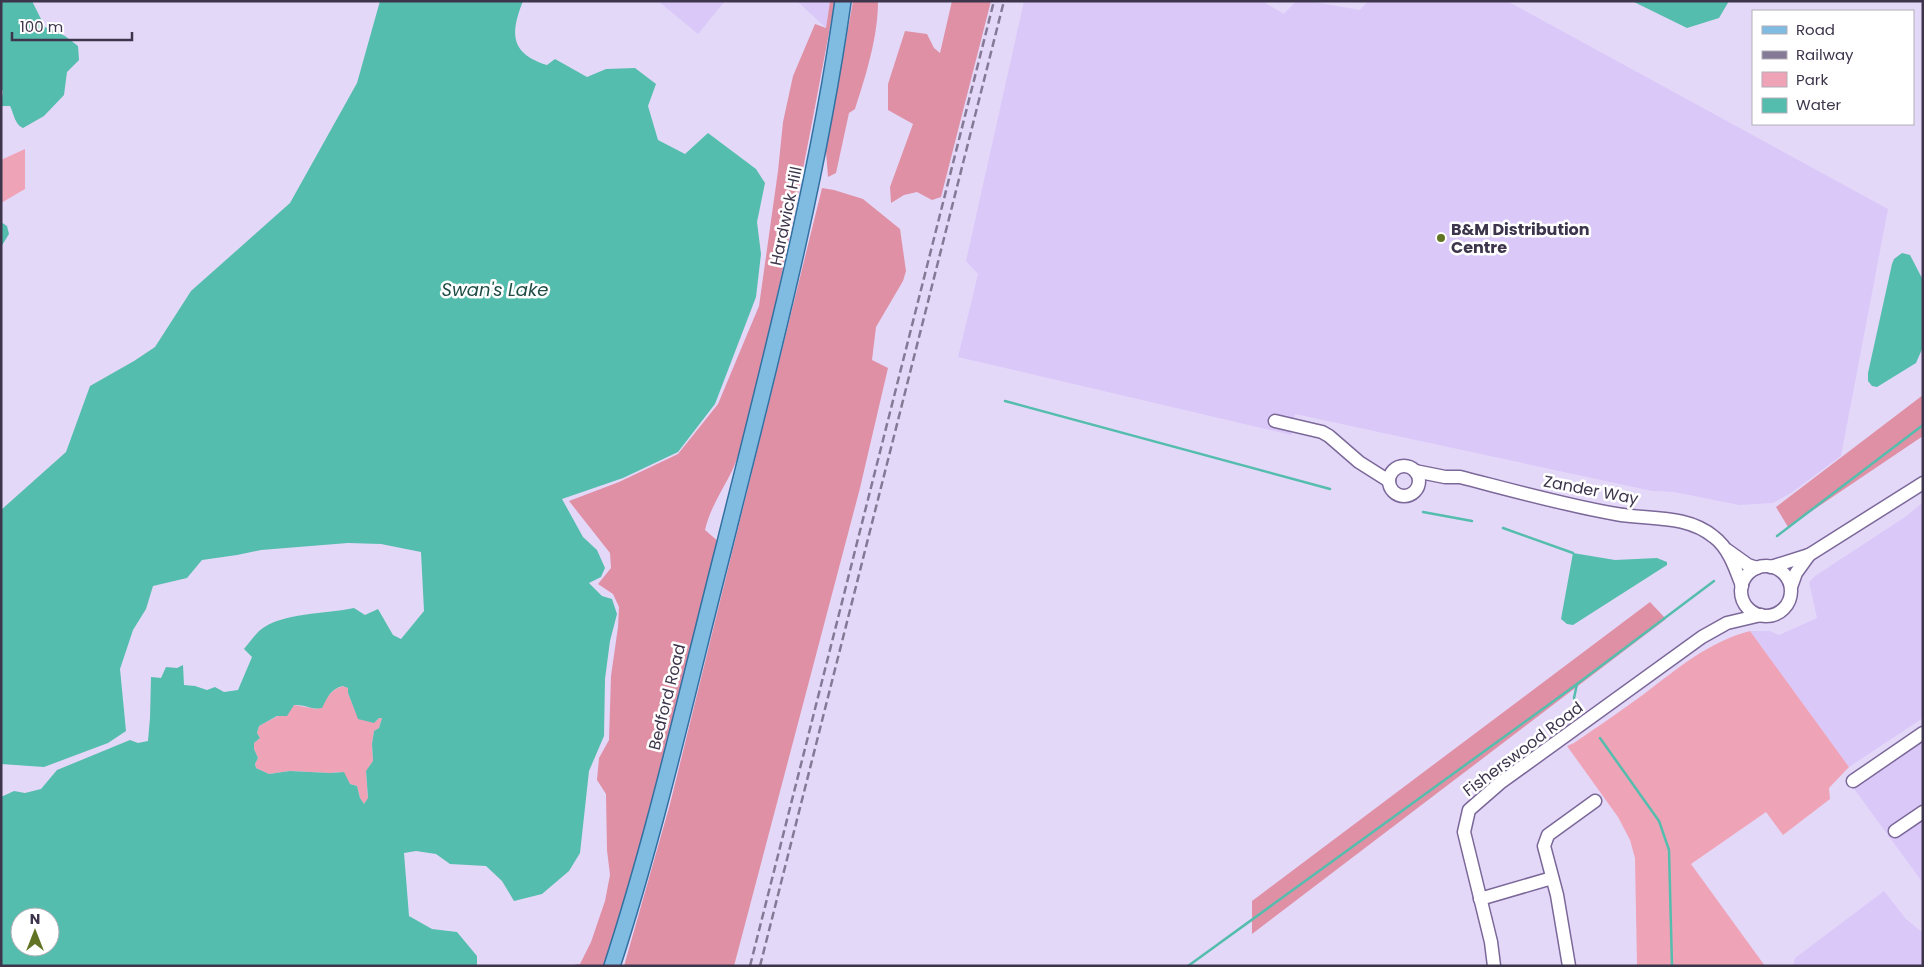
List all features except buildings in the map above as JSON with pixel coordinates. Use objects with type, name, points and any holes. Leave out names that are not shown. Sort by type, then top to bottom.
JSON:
[{"type":"main road","name":"Hardwick Hill","points":[[752,436],[801,231],[820,137],[843,1]]},
{"type":"main road","name":"Bedford Road","points":[[612,966],[641,870],[752,436]]},
{"type":"street","points":[[1275,421],[1322,432],[1359,462],[1389,481]]},
{"type":"street","points":[[1368,468],[1396,469],[1406,466],[1418,474],[1418,489],[1410,495],[1400,496],[1392,490],[1389,481],[1390,476],[1396,469]]},
{"type":"street","name":"Zander Way","points":[[1415,471],[1460,478],[1615,514],[1676,520],[1697,526],[1715,537],[1723,548],[1733,563],[1742,592]]},
{"type":"street","name":"Zander Way","points":[[1418,489],[1424,484],[1445,477]]},
{"type":"street","points":[[1727,623],[1739,608],[1745,577],[1757,568],[1771,567],[1809,555],[1923,483]]},
{"type":"street","name":"Zander Way","points":[[1723,548],[1748,565],[1757,568]]},
{"type":"street","points":[[1727,623],[1761,615],[1775,615],[1786,607],[1796,573],[1809,555]]},
{"type":"street","points":[[1771,567],[1784,574],[1791,587]]},
{"type":"street","points":[[1742,592],[1749,609],[1761,615]]},
{"type":"street","name":"Fisherswood Road","points":[[1494,966],[1491,942],[1464,832],[1469,810],[1500,784],[1702,637],[1727,623]]},
{"type":"street","points":[[1853,780],[1923,734]]},
{"type":"street","points":[[1569,966],[1544,846],[1548,836],[1596,801]]},
{"type":"street","points":[[1895,831],[1923,812]]},
{"type":"street","points":[[1480,898],[1552,878]]},
{"type":"shaded area","points":[[658,1],[725,1],[698,34]]},
{"type":"shaded area","points":[[797,1],[830,1],[826,28]]},
{"type":"shaded area","points":[[830,1],[835,1],[794,215],[771,322],[740,450],[732,471],[713,507],[705,530],[719,542],[682,681],[639,859],[606,966],[566,966],[580,964],[591,942],[605,901],[610,875],[607,850],[606,794],[597,780],[599,758],[609,740],[611,676],[619,607],[613,594],[598,584],[611,568],[610,553],[569,501],[619,482],[678,454],[718,404],[759,306],[783,122],[793,76],[815,24],[826,28]]},
{"type":"shaded area","points":[[853,1],[878,1],[876,28],[871,56],[855,109],[849,113],[836,173],[828,177],[826,151]]},
{"type":"shaded area","points":[[952,1],[991,1],[941,197],[932,200],[917,192],[904,195],[891,203],[890,187],[913,124],[888,110],[888,84],[905,31],[927,34],[934,48],[940,53]]},
{"type":"shaded area","points":[[1024,1],[1262,1],[1284,14],[1296,1],[1309,1],[1360,10],[1368,1],[1507,1],[1888,209],[1841,456],[1791,493],[1773,503],[1739,505],[1674,492],[1652,491],[1295,414],[1291,435],[958,357],[978,274],[966,261]]},
{"type":"shaded area","points":[[822,188],[863,199],[900,229],[906,271],[903,281],[876,327],[872,360],[888,368],[860,488],[734,966],[624,966],[670,804]]},
{"type":"shaded area","points":[[1923,395],[1923,436],[1788,527],[1776,507]]},
{"type":"shaded area","points":[[1923,502],[1923,718],[1849,767],[1750,631],[1770,631],[1779,635],[1817,618],[1809,582],[1815,576],[1905,517]]},
{"type":"shaded area","points":[[1650,602],[1666,619],[1252,934],[1252,901]]},
{"type":"shaded area","points":[[1923,738],[1923,883],[1852,786]]},
{"type":"shaded area","points":[[1884,891],[1906,919],[1923,933],[1923,966],[1793,966],[1795,958]]},
{"type":"green space","points":[[25,149],[25,189],[1,203],[1,160]]},
{"type":"green space","points":[[1750,631],[1849,767],[1829,788],[1830,799],[1783,835],[1766,812],[1691,864],[1765,966],[1637,966],[1635,858],[1630,840],[1618,817],[1567,746],[1618,713],[1694,657],[1720,642]]},
{"type":"green space","points":[[344,686],[348,688],[348,693],[356,713],[376,721],[382,718],[379,728],[374,731],[372,744],[373,761],[366,772],[368,799],[364,804],[360,798],[357,786],[350,784],[341,772],[290,771],[269,774],[256,768],[255,764],[258,758],[254,749],[254,743],[260,738],[257,733],[259,726],[282,714],[294,705],[317,709],[332,692]]},
{"type":"water","points":[[1,1],[32,1],[45,27],[65,36],[78,46],[79,60],[67,72],[64,95],[44,116],[23,128],[16,122],[10,106],[1,106],[3,91],[1,89]]},
{"type":"water","name":"Swan's Lake","points":[[380,1],[523,1],[515,33],[516,41],[526,55],[547,65],[555,59],[587,77],[606,69],[635,68],[656,84],[648,106],[658,140],[685,154],[708,133],[756,169],[765,183],[757,222],[761,254],[756,297],[715,404],[678,452],[623,478],[562,499],[583,537],[597,550],[605,568],[601,577],[589,583],[602,596],[612,599],[617,614],[610,641],[605,679],[604,736],[589,771],[580,853],[569,871],[542,894],[514,901],[502,881],[486,866],[450,864],[436,854],[416,851],[404,853],[409,916],[432,929],[457,932],[477,956],[477,966],[1,966],[1,797],[14,791],[25,793],[41,789],[57,770],[130,740],[138,743],[148,741],[151,677],[161,678],[166,667],[177,668],[183,665],[184,685],[207,690],[215,687],[224,692],[238,690],[252,657],[244,649],[259,631],[279,620],[354,608],[365,615],[378,609],[393,635],[401,639],[424,611],[421,552],[381,544],[348,543],[261,550],[202,560],[187,578],[153,586],[146,609],[133,630],[120,669],[126,731],[108,743],[44,767],[1,764],[1,510],[66,452],[90,386],[155,347],[191,291],[290,203],[357,83]],"holes":[[[343,686],[348,688],[348,693],[358,719],[374,723],[379,718],[382,718],[379,728],[374,731],[372,744],[373,761],[366,771],[368,798],[364,804],[360,798],[357,786],[350,784],[344,772],[290,771],[269,774],[256,768],[255,764],[258,758],[254,749],[254,743],[260,738],[257,733],[259,726],[277,716],[287,716],[294,705],[322,708],[332,691]]]},
{"type":"water","points":[[1632,1],[1729,1],[1719,18],[1687,28]]},
{"type":"water","points":[[1,222],[7,226],[9,234],[1,247]]},
{"type":"water","points":[[1902,253],[1910,255],[1923,280],[1923,347],[1916,363],[1877,387],[1872,386],[1868,381],[1868,373],[1892,264],[1894,259]]},
{"type":"water","points":[[1573,553],[1615,560],[1657,558],[1667,562],[1667,565],[1573,625],[1567,624],[1561,619]]},
{"type":"waterway","points":[[1005,401],[1330,489]]},
{"type":"waterway","points":[[1777,536],[1923,425]]},
{"type":"waterway","points":[[1423,512],[1472,521]]},
{"type":"waterway","points":[[1503,528],[1573,553]]},
{"type":"waterway","points":[[1188,966],[1577,684],[1714,581]]},
{"type":"waterway","points":[[1577,684],[1574,698],[1579,709]]},
{"type":"waterway","points":[[1600,738],[1659,821],[1669,850],[1672,966]]},
{"type":"railway","points":[[750,966],[994,1]]},
{"type":"railway","points":[[760,966],[1004,1]]},
{"type":"place","name":"B&M Distribution Centre","points":[[1441,238]]}]
